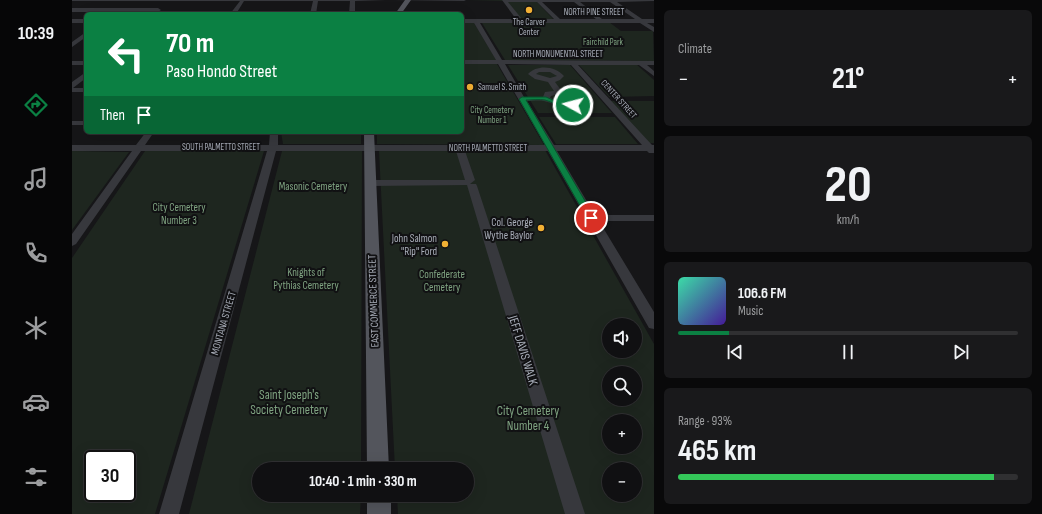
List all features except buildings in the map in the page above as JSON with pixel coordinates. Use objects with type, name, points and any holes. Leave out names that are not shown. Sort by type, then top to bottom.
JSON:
[{"type":"main road","points":[[399,12],[408,0]]},
{"type":"main road","name":"EAST COMMERCE STREET","points":[[369,140],[378,462]]},
{"type":"main road","points":[[378,502],[379,514]]},
{"type":"street","points":[[72,0],[384,0]]},
{"type":"street","points":[[72,15],[96,0]]},
{"type":"street","points":[[72,10],[156,12],[169,0]]},
{"type":"street","points":[[234,12],[243,0]]},
{"type":"street","points":[[313,12],[316,0]]},
{"type":"street","points":[[352,12],[353,0]]},
{"type":"street","points":[[394,0],[464,0]]},
{"type":"street","points":[[537,0],[559,21]]},
{"type":"street","points":[[576,0],[601,21]]},
{"type":"street","points":[[611,0],[654,30]]},
{"type":"street","points":[[520,21],[504,1],[654,0]]},
{"type":"street","points":[[72,21],[84,21]]},
{"type":"street","name":"NORTH PINE STREET","points":[[464,21],[654,21]]},
{"type":"street","points":[[476,21],[654,324]]},
{"type":"street","points":[[72,45],[84,36]]},
{"type":"street","name":"NORTH MONUMENTAL STREET","points":[[464,62],[654,63]]},
{"type":"street","points":[[72,63],[84,63]]},
{"type":"street","name":"CENTER STREET","points":[[573,63],[653,150]]},
{"type":"street","points":[[640,63],[654,74]]},
{"type":"street","points":[[72,86],[84,76]]},
{"type":"street","points":[[550,80],[559,92]]},
{"type":"street","points":[[72,90],[84,90]]},
{"type":"street","points":[[522,99],[546,99],[551,102],[564,105],[577,105],[582,102],[581,98],[575,94],[559,92],[548,94],[546,99]]},
{"type":"street","points":[[72,124],[84,123]]},
{"type":"street","points":[[72,242],[149,134]]},
{"type":"street","name":"MONTANA STREET","points":[[169,514],[273,147],[274,134]]},
{"type":"street","name":"NORTH PALMETTO STREET","points":[[369,140],[459,147],[653,150]]},
{"type":"street","name":"SOUTH PALMETTO STREET","points":[[72,148],[273,147],[369,140]]},
{"type":"street","name":"JEFF DAVIS WALK","points":[[459,147],[469,183],[575,514]]},
{"type":"street","points":[[370,183],[469,183]]},
{"type":"street","points":[[591,218],[654,218]]},
{"type":"green space","name":"The Carver Center","points":[[467,0],[535,0],[554,20],[522,20],[505,1]]},
{"type":"green space","name":"Fairchild Park","points":[[609,22],[621,31],[653,31],[654,61],[505,60],[482,23]]},
{"type":"green space","points":[[464,23],[474,23],[497,61],[464,61]]},
{"type":"green space","name":"City Cemetery Number 1","points":[[464,64],[497,64],[544,145],[377,144],[377,134],[464,134]]},
{"type":"green space","points":[[636,64],[654,80],[654,96],[609,97],[579,65]]},
{"type":"green space","points":[[508,65],[570,65],[612,113],[538,113]]},
{"type":"green space","points":[[609,101],[654,101],[654,143],[648,143]]},
{"type":"green space","points":[[539,117],[615,117],[638,144],[556,144]]},
{"type":"green space","points":[[281,134],[361,134],[361,144],[283,144]]},
{"type":"green space","points":[[545,150],[639,318],[602,318],[602,358],[642,358],[642,323],[654,344],[654,514],[398,514],[397,502],[474,502],[474,462],[395,462],[379,151]]},
{"type":"green space","points":[[72,151],[129,152],[72,230]]},
{"type":"green space","name":"City Cemetery Number 3","points":[[145,151],[264,151],[155,514],[72,514],[72,258]]},
{"type":"green space","points":[[282,151],[362,151],[361,462],[252,462],[252,502],[361,502],[360,514],[189,514]]},
{"type":"place","name":"The Carver Center","points":[[529,10]]},
{"type":"place","name":"Samuel S. Smith","points":[[470,87]]},
{"type":"place","name":"Col. George Wythe Baylor","points":[[541,228]]},
{"type":"place","name":"John Salmon \"Rip\" Ford","points":[[445,244]]},
{"type":"route","points":[[573,105],[559,105],[546,99],[522,99],[591,218]]},
{"type":"park label","name":"Masonic Cemetery","points":[[313,186]]},
{"type":"park label","name":"Knights of Pythias Cemetery","points":[[306,278]]},
{"type":"park label","name":"Confederate Cemetery","points":[[442,280]]},
{"type":"park label","name":"Saint Joseph's Society Cemetery","points":[[289,402]]},
{"type":"park label","name":"City Cemetery Number 4","points":[[528,418]]}]
